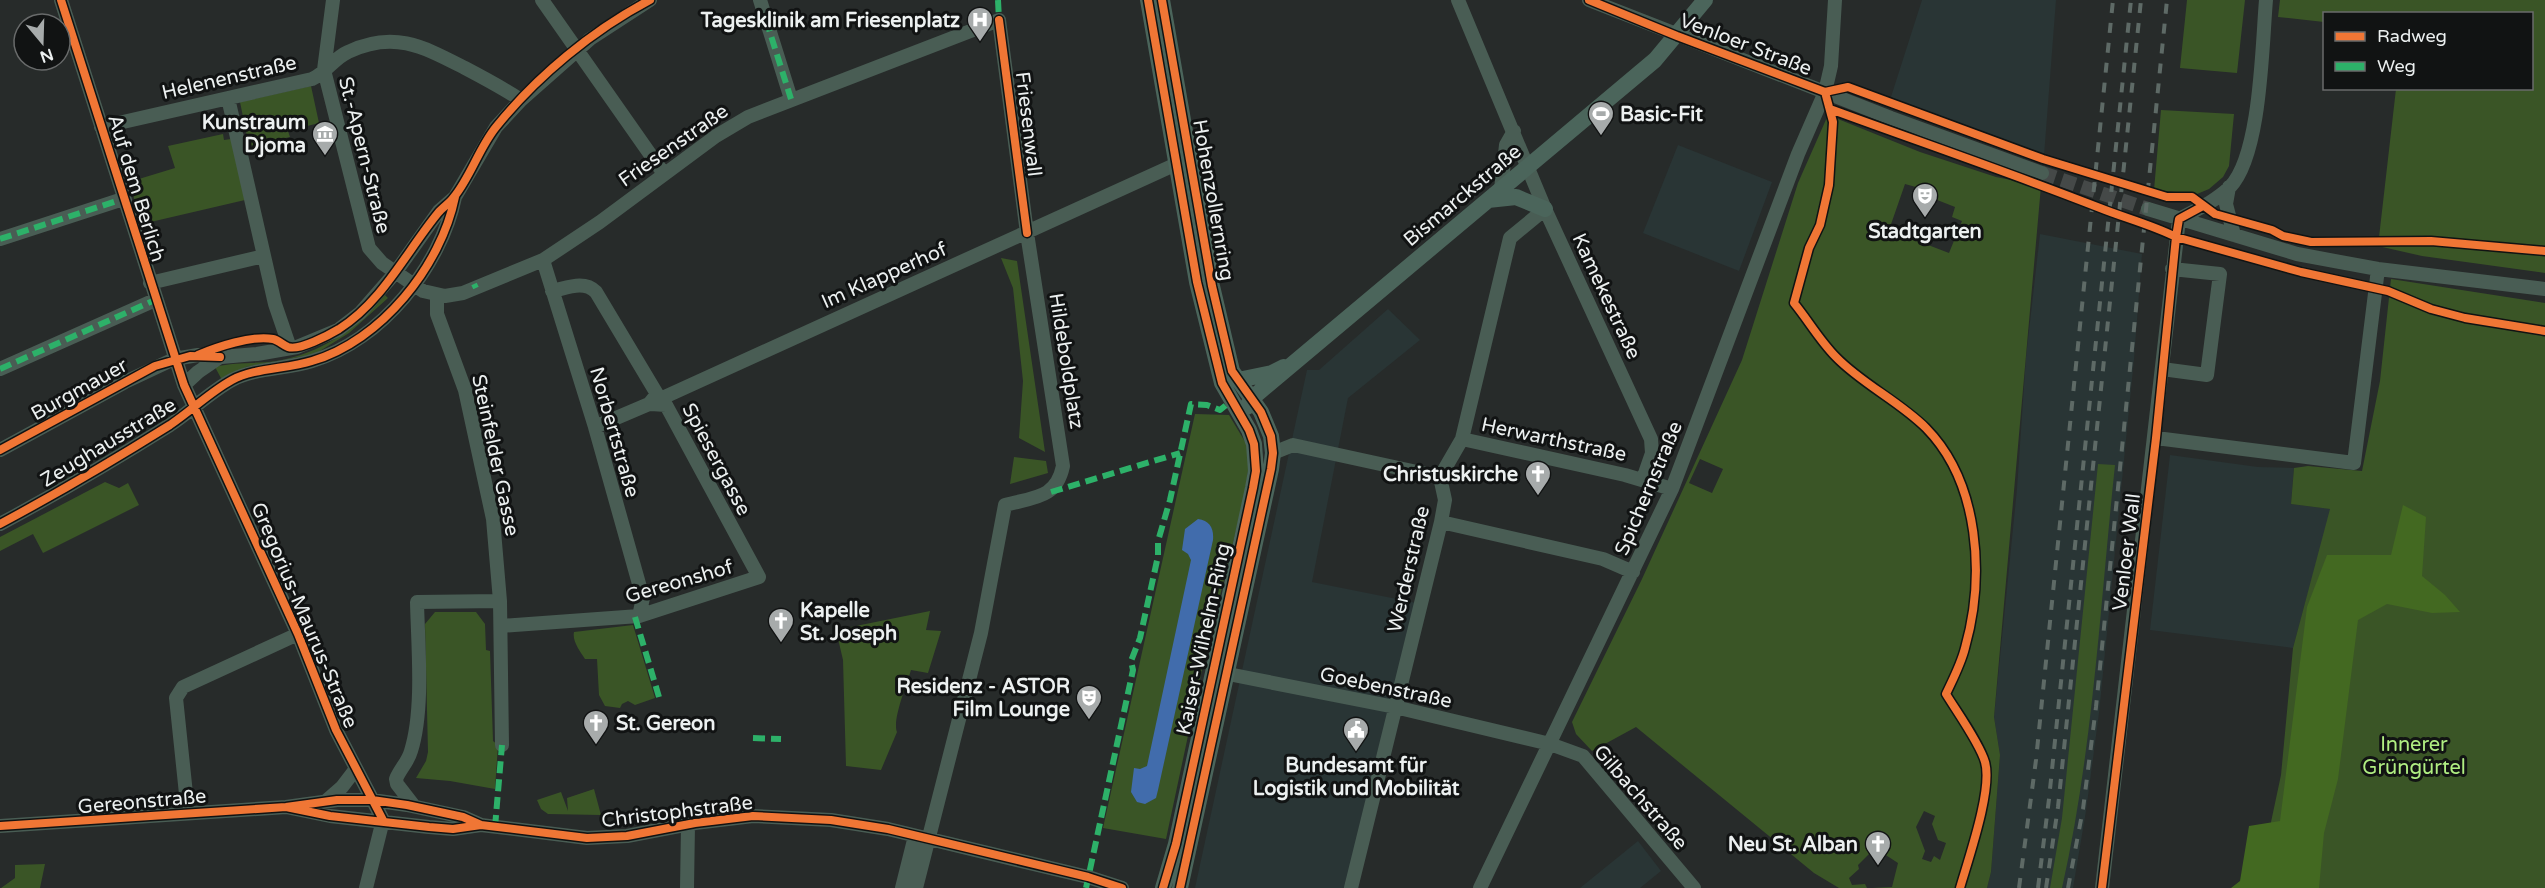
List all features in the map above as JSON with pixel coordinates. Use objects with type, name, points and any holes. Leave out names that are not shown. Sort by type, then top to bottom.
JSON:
[{"type":"main road","name":"Hohenzollernring","points":[[1148,0],[1232,371],[1256,405]]},
{"type":"main road","name":"Hohenzollernring","points":[[1162,0],[1197,282],[1217,364],[1231,401]]},
{"type":"main road","name":"Bismarckstraße","points":[[1242,417],[1300,358],[1655,60],[1706,0]]},
{"type":"main road","points":[[1488,200],[1516,197],[1545,209]]},
{"type":"main road","points":[[1238,380],[1272,373],[1300,358]]},
{"type":"main road","name":"Kaiser-Wilhelm-Ring","points":[[1180,888],[1256,471],[1254,444],[1242,417],[1231,401]]},
{"type":"main road","name":"Kaiser-Wilhelm-Ring","points":[[1162,888],[1176,844],[1273,453],[1271,436],[1256,405]]},
{"type":"street","name":"Auf dem Berlich","points":[[61,0],[184,386]]},
{"type":"street","name":"St.-Apern-Straße","points":[[333,0],[324,70],[369,248],[375,257],[414,285]]},
{"type":"street","points":[[542,0],[664,174]]},
{"type":"street","points":[[174,359],[198,355],[210,358],[290,348],[326,337],[350,322],[396,273],[439,211],[454,196],[496,127],[521,100],[576,51],[620,18],[650,0]]},
{"type":"street","points":[[760,0],[791,99]]},
{"type":"street","name":"Kamekestraße","points":[[1458,0],[1545,209],[1651,439],[1652,453],[1643,479]]},
{"type":"street","name":"Venloer Straße","points":[[1589,0],[1891,118],[2042,173]]},
{"type":"street","name":"Spichernstraße","points":[[1480,888],[1672,489],[1798,154],[1825,92],[1831,66],[1834,0]]},
{"type":"street","points":[[2179,219],[2203,206],[2229,187],[2246,160],[2252,136],[2266,0]]},
{"type":"street","name":"Friesenstraße","points":[[437,295],[463,293],[543,260],[587,232],[716,135],[748,117],[999,20]]},
{"type":"street","name":"Friesenwall","points":[[999,20],[1027,233]]},
{"type":"street","name":"Helenenstraße","points":[[101,127],[312,79],[320,76],[346,52],[375,43],[395,41],[420,46],[521,100]]},
{"type":"street","points":[[228,98],[275,304],[290,348]]},
{"type":"street","points":[[1501,189],[1506,145],[1514,131]]},
{"type":"street","name":"Im Klapperhof","points":[[595,427],[1183,161]]},
{"type":"street","points":[[2229,187],[2226,204],[2234,235]]},
{"type":"street","name":"Zeughausstraße","points":[[0,524],[127,452],[241,376],[297,366],[331,355],[378,326],[414,285],[451,216],[454,196]]},
{"type":"street","points":[[0,239],[123,199]]},
{"type":"street","points":[[1273,453],[1293,446],[1440,477],[1462,439],[1510,238],[1545,209]]},
{"type":"street","points":[[2148,209],[2297,254],[2378,269],[2545,289]]},
{"type":"street","name":"Venloer Wall","points":[[2102,888],[2156,438],[2172,268],[2179,219]]},
{"type":"street","name":"Hildeboldplatz","points":[[921,838],[981,633],[1005,505],[1051,492],[1058,484],[1063,466],[1027,233]]},
{"type":"street","points":[[150,283],[264,256]]},
{"type":"street","name":"Norbertstraße","points":[[543,260],[595,427],[643,598],[639,616]]},
{"type":"street","points":[[2162,369],[2207,375],[2220,274],[2172,268]]},
{"type":"street","points":[[2156,438],[2354,463],[2378,269]]},
{"type":"street","points":[[414,285],[423,291],[437,295]]},
{"type":"street","name":"Spiesergasse","points":[[552,291],[581,285],[591,287],[596,292],[657,394],[649,404]]},
{"type":"street","name":"Steinfelder Gasse","points":[[437,295],[437,314],[465,390],[493,519],[501,626],[502,745]]},
{"type":"street","points":[[0,369],[155,300]]},
{"type":"street","points":[[184,386],[198,372],[220,357]]},
{"type":"street","name":"Burgmauer","points":[[0,450],[125,382],[174,359]]},
{"type":"street","name":"Gregorius-Maurus-Straße","points":[[184,386],[298,634],[336,730],[372,800]]},
{"type":"street","name":"Spiesergasse","points":[[649,404],[666,405],[759,577]]},
{"type":"street","name":"Herwarthstraße","points":[[1462,439],[1643,479],[1672,489]]},
{"type":"street","name":"Werderstraße","points":[[1351,888],[1441,522],[1445,500],[1440,477]]},
{"type":"street","points":[[1441,522],[1603,559],[1633,572]]},
{"type":"street","name":"Gereonshof","points":[[501,626],[639,616],[759,577]]},
{"type":"street","points":[[414,806],[397,784],[396,779],[411,753],[414,740],[418,681],[417,602],[500,601]]},
{"type":"street","points":[[188,813],[176,698],[183,687],[298,634]]},
{"type":"street","name":"Goebenstraße","points":[[1219,672],[1395,707],[1550,744]]},
{"type":"street","name":"Gilbachstraße","points":[[1550,744],[1583,756],[1694,888]]},
{"type":"street","points":[[326,802],[355,770]]},
{"type":"street","points":[[366,888],[383,820],[372,800]]},
{"type":"street","name":"Gereonstraße","points":[[0,826],[372,800],[414,806],[468,818],[481,825]]},
{"type":"street","name":"Gereonstraße","points":[[286,807],[330,816],[453,829],[481,825]]},
{"type":"street","name":"Christophstraße","points":[[481,825],[587,838],[627,836],[753,816],[794,817],[879,827],[1122,888]]},
{"type":"street","points":[[687,888],[688,825]]},
{"type":"street","points":[[902,888],[921,838]]},
{"type":"street","points":[[916,888],[921,838]]},
{"type":"shaded area","points":[[1922,0],[2056,0],[2044,156],[1890,100]]},
{"type":"shaded area","points":[[1678,145],[1772,182],[1739,271],[1643,233]]},
{"type":"shaded area","points":[[2040,234],[2142,254],[2134,359],[2099,713],[2073,888],[1987,888],[1991,872],[2000,755],[1994,717],[2017,489],[2026,357]]},
{"type":"shaded area","points":[[1388,309],[1420,340],[1348,398],[1312,582],[1417,603],[1345,888],[1195,888],[1307,370],[1319,370]]},
{"type":"shaded area","points":[[2170,455],[2258,467],[2294,468],[2291,504],[2331,509],[2293,648],[2150,630]]},
{"type":"shaded area","points":[[1638,841],[1661,871],[1640,888],[1580,888]]},
{"type":"green space","points":[[2187,0],[2245,0],[2237,73],[2180,68]]},
{"type":"green space","points":[[2280,0],[2545,0],[2545,273],[2422,256],[2378,246],[2396,90],[2533,90],[2533,12],[2323,12],[2323,22],[2278,17]]},
{"type":"green space","points":[[311,86],[319,123],[288,131],[290,137],[249,146],[240,102]]},
{"type":"green space","points":[[2161,110],[2234,114],[2229,166],[2223,177],[2209,189],[2197,194],[2154,190]]},
{"type":"green space","name":"Stadtgarten","points":[[1828,115],[1920,152],[1996,177],[2041,186],[1994,717],[2000,755],[1991,872],[1987,888],[1872,888],[1892,887],[1898,863],[1878,850],[1871,852],[1858,865],[1859,869],[1849,878],[1852,885],[1865,884],[1867,888],[1839,888],[1814,873],[1636,727],[1592,751],[1576,734],[1572,722],[1642,579],[1742,360],[1798,183]],"holes":[[[1905,184],[1923,189],[1922,194],[1955,207],[1952,217],[1962,221],[1949,253],[1889,230]],[[1700,459],[1723,469],[1712,493],[1689,483]],[[1924,811],[1935,816],[1932,824],[1938,840],[1946,843],[1940,860],[1934,856],[1931,862],[1922,859],[1925,851],[1916,827]]]},
{"type":"green space","points":[[223,134],[224,140],[231,139],[245,200],[142,224],[129,182],[175,168],[168,146]]},
{"type":"green space","points":[[1001,258],[1017,261],[1045,452],[1019,438],[1023,381],[1013,288]]},
{"type":"green space","name":"Innerer Grüngürtel","points":[[2391,279],[2545,303],[2545,888],[2257,888],[2281,775],[2293,648],[2330,509],[2291,504],[2294,468],[2308,466],[2362,471],[2380,381]]},
{"type":"green space","points":[[385,295],[388,298],[349,333],[315,354],[246,367],[222,380],[215,367],[276,361],[308,353],[349,329]]},
{"type":"green space","points":[[1195,414],[1229,415],[1247,445],[1250,456],[1245,493],[1202,670],[1166,839],[1103,828]]},
{"type":"green space","points":[[1014,457],[1046,461],[1048,473],[1010,484]]},
{"type":"green space","points":[[2098,464],[2115,465],[2088,731],[2073,836],[2062,888],[2050,888],[2062,818]]},
{"type":"green space","points":[[105,482],[119,488],[128,483],[139,505],[43,553],[33,534],[0,551],[0,537]]},
{"type":"green space","points":[[2403,505],[2426,517],[2422,576],[2445,595],[2460,612],[2432,613],[2387,604],[2358,620],[2338,779],[2324,833],[2319,888],[2231,888],[2240,881],[2249,826],[2280,821],[2307,607],[2327,555],[2391,555]]},
{"type":"green space","points":[[930,611],[926,630],[941,631],[928,673],[911,670],[898,711],[897,732],[881,770],[846,766],[843,660],[836,630]]},
{"type":"green space","points":[[435,612],[476,612],[485,624],[486,650],[490,651],[493,741],[498,745],[495,789],[416,778],[426,761],[428,752],[425,624]]},
{"type":"green space","points":[[633,625],[655,698],[635,705],[628,701],[620,708],[605,706],[599,695],[597,659],[585,659],[575,642],[574,632]]},
{"type":"green space","points":[[594,789],[601,815],[548,814],[541,809],[537,800],[561,792],[568,811],[567,798]]},
{"type":"green space","points":[[45,864],[40,888],[1,888],[15,878],[15,865]]},
{"type":"water","points":[[1198,519],[1206,521],[1210,526],[1213,540],[1156,798],[1145,804],[1137,802],[1131,792],[1134,768],[1140,769],[1147,766],[1191,560],[1182,550],[1185,529]]},
{"type":"tunnel","points":[[2042,173],[2148,209]]},
{"type":"railway","points":[[2019,888],[2036,760],[2113,0]]},
{"type":"railway","points":[[2038,888],[2131,0]]},
{"type":"railway","points":[[2046,888],[2058,807],[2141,0]]},
{"type":"railway","points":[[2068,888],[2083,809],[2096,707],[2167,0]]},
{"type":"marked path","points":[[998,0],[999,20]]},
{"type":"marked path","points":[[766,20],[791,99]]},
{"type":"marked path","points":[[0,239],[123,199]]},
{"type":"marked path","points":[[474,284],[476,288]]},
{"type":"marked path","points":[[0,369],[155,300]]},
{"type":"marked path","points":[[1086,888],[1133,670],[1131,661],[1140,638],[1158,556],[1158,541],[1170,500],[1191,404],[1207,405],[1220,410],[1231,401]]},
{"type":"marked path","points":[[1051,492],[1180,453]]},
{"type":"marked path","points":[[635,617],[659,697]]},
{"type":"marked path","points":[[753,738],[781,739]]},
{"type":"marked path","points":[[495,827],[502,745]]},
{"type":"cycle path","points":[[61,0],[184,385],[298,634],[336,730],[383,820]]},
{"type":"cycle path","points":[[198,355],[225,345],[265,338],[277,340],[288,347],[299,347],[328,335],[355,318],[369,305],[426,228],[454,197],[490,135],[512,108],[548,72],[587,40],[650,0]]},
{"type":"cycle path","points":[[1148,0],[1197,282],[1222,383],[1249,430],[1254,444],[1256,471],[1176,844],[1163,888]]},
{"type":"cycle path","points":[[1162,0],[1212,286],[1232,371],[1261,412],[1271,436],[1273,453],[1180,888]]},
{"type":"cycle path","points":[[1589,0],[1825,92]]},
{"type":"cycle path","points":[[999,20],[1027,233]]},
{"type":"cycle path","points":[[1825,92],[1848,87],[2043,159],[2167,197],[2192,197],[2215,214],[2272,230],[2283,236],[2311,242],[2431,241],[2545,251]]},
{"type":"cycle path","points":[[1825,92],[1833,122],[1829,185],[1820,225],[1809,248],[1794,303],[1846,367],[1915,418],[1944,450],[1958,476],[1973,532],[1976,562],[1971,620],[1961,660],[1946,694],[1978,746],[1987,774],[1983,806],[1960,888]]},
{"type":"cycle path","points":[[1830,109],[2033,182],[2176,237],[2301,272],[2388,291],[2431,309],[2465,318],[2545,331]]},
{"type":"cycle path","points":[[0,524],[170,425],[232,380],[250,373],[312,361],[337,351],[361,337],[384,319],[422,274],[448,223],[455,197]]},
{"type":"cycle path","points":[[2102,888],[2156,438],[2176,237],[2179,219],[2203,206]]},
{"type":"cycle path","points":[[0,450],[155,366],[190,356],[220,357]]},
{"type":"cycle path","points":[[0,826],[286,807],[337,800],[372,800],[407,805],[463,817],[481,825]]},
{"type":"cycle path","points":[[286,807],[330,816],[429,827],[453,829],[481,825],[587,838],[627,836],[695,823],[753,816],[831,820],[888,829],[1088,877],[1122,888]]},
{"type":"place","name":"Tagesklinik am Friesenplatz","points":[[980,43]]},
{"type":"place","name":"Basic-Fit","points":[[1601,137]]},
{"type":"place","name":"Kunstraum Djoma","points":[[325,157]]},
{"type":"place","name":"Stadtgarten","points":[[1925,219]]},
{"type":"place","name":"Christuskirche","points":[[1538,497]]},
{"type":"place","name":"Kapelle St. Joseph","points":[[781,644]]},
{"type":"place","name":"Residenz - ASTOR Film Lounge","points":[[1089,721]]},
{"type":"place","name":"St. Gereon","points":[[596,746]]},
{"type":"place","name":"Bundesamt für Logistik und Mobilität","points":[[1356,753]]},
{"type":"place","name":"Neu St. Alban","points":[[1878,867]]}]
